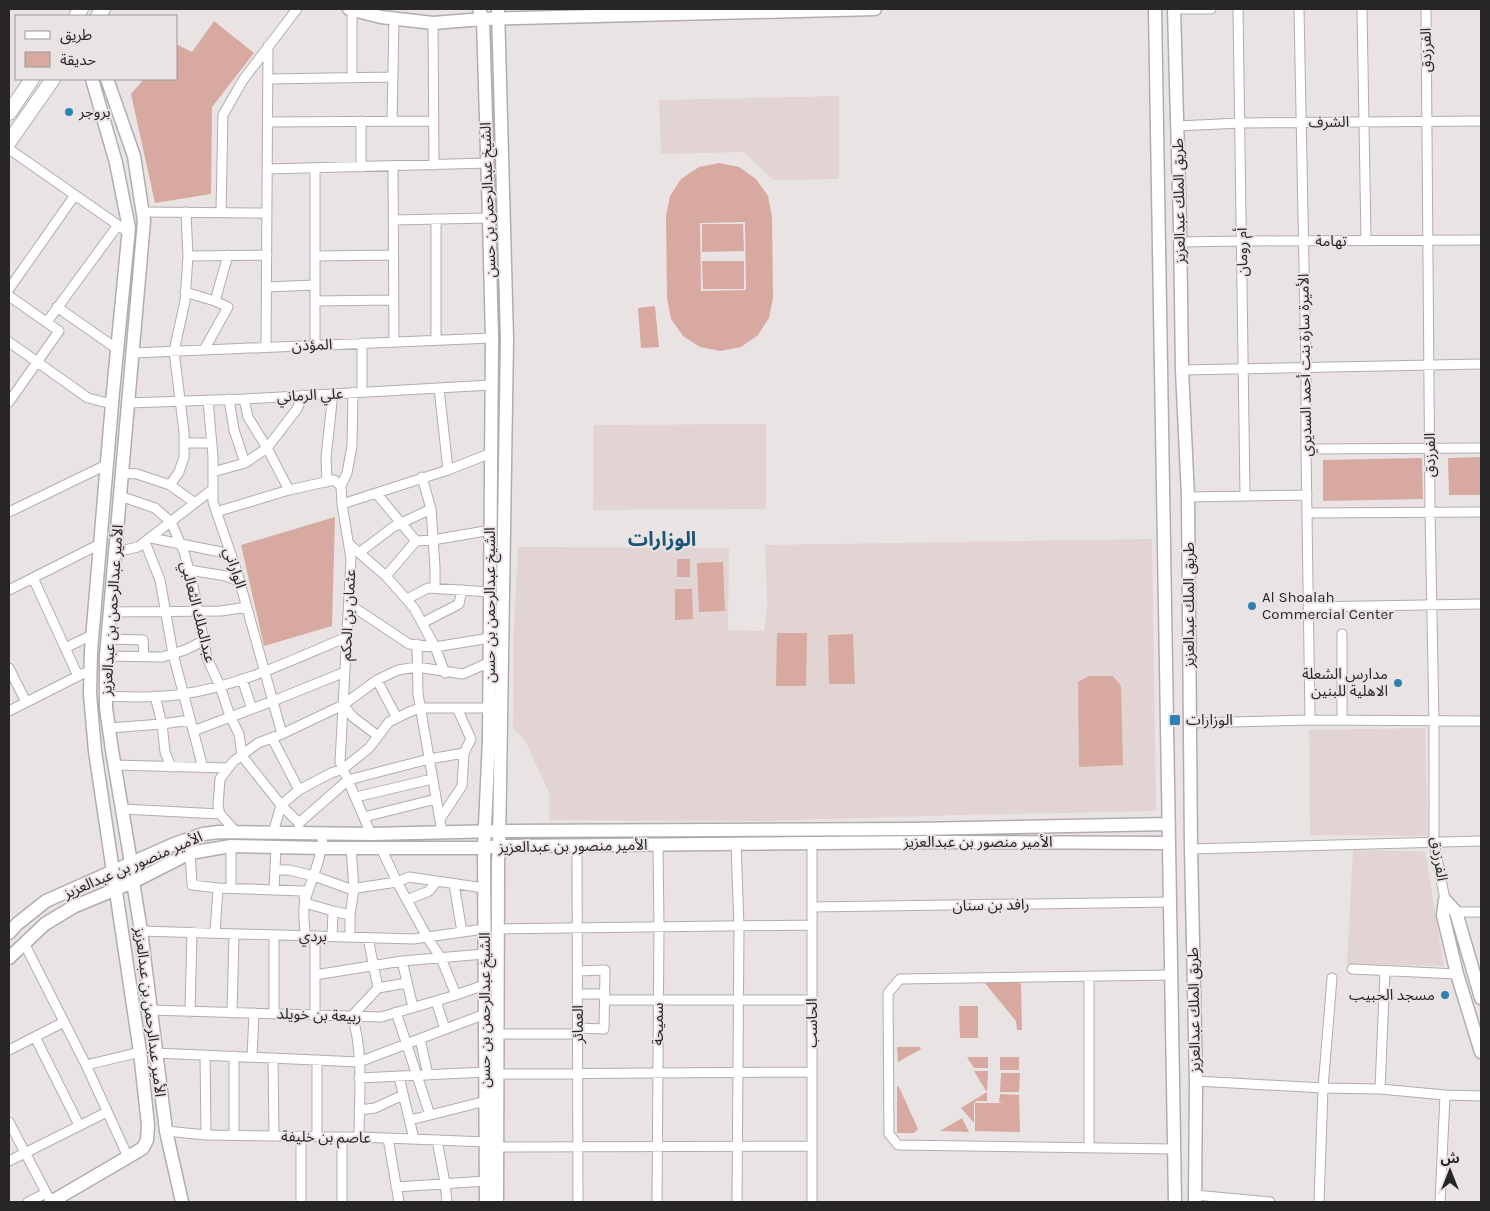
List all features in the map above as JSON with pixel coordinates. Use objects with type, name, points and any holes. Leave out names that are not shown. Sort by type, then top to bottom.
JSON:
[{"type":"main road","points":[[9,113],[31,80]]},
{"type":"main road","points":[[9,142],[52,80]]},
{"type":"street","points":[[221,212],[223,115],[244,80],[297,9]]},
{"type":"street","points":[[352,78],[350,9],[381,17],[434,23],[481,14],[875,9]]},
{"type":"street","name":"طريق الملك عبدالعزيز","points":[[1155,9],[1175,1202]]},
{"type":"street","points":[[1174,9],[1211,9]]},
{"type":"street","name":"طريق الملك عبدالعزيز","points":[[1174,9],[1182,370],[1188,497],[1191,849],[1196,1081],[1195,1199]]},
{"type":"street","name":"أم رومان","points":[[1238,9],[1245,495]]},
{"type":"street","name":"الأميرة سارة بنت أحمد السديري","points":[[1299,9],[1310,720]]},
{"type":"street","points":[[1362,9],[1366,240]]},
{"type":"street","name":"الفرزدق","points":[[1426,9],[1434,842],[1445,900],[1443,914],[1457,974],[1481,1052]]},
{"type":"street","name":"الشيخ عبدالرحمن بن حسن","points":[[481,14],[490,218],[492,338],[490,708],[484,832],[484,985],[485,1014],[492,1073],[492,1145],[486,1181],[486,1202]]},
{"type":"street","name":"الشيخ عبدالرحمن بن حسن","points":[[497,1202],[486,1101],[498,1034],[498,862],[507,339],[498,14]]},
{"type":"street","points":[[392,121],[394,18]]},
{"type":"street","points":[[434,23],[434,165]]},
{"type":"street","points":[[266,347],[268,46]]},
{"type":"street","points":[[268,79],[393,77]]},
{"type":"street","name":"الأمير عبدالرحمن بن عبدالعزيز","points":[[92,80],[116,162],[129,228],[123,229],[122,295],[90,670],[95,750],[140,1052],[148,1125],[147,1140],[143,1148],[128,1157]]},
{"type":"street","name":"الأمير عبدالرحمن بن عبدالعزيز","points":[[107,80],[134,156],[144,221],[106,656],[106,696],[114,765],[131,863],[166,1131],[182,1202]]},
{"type":"street","points":[[268,122],[434,121]]},
{"type":"street","name":"الشرف","points":[[1178,126],[1240,123],[1481,121]]},
{"type":"street","points":[[361,122],[361,167]]},
{"type":"street","points":[[9,149],[123,229],[57,307],[47,322]]},
{"type":"street","points":[[268,169],[488,163]]},
{"type":"street","points":[[393,166],[394,342]]},
{"type":"street","points":[[315,168],[315,345]]},
{"type":"street","points":[[9,289],[75,195]]},
{"type":"street","points":[[143,212],[267,213]]},
{"type":"street","points":[[170,485],[179,472],[184,457],[184,432],[174,351],[185,292],[188,256],[186,212]]},
{"type":"street","points":[[393,220],[490,218]]},
{"type":"street","points":[[436,219],[436,340]]},
{"type":"street","name":"تهامة","points":[[1180,242],[1481,240]]},
{"type":"street","points":[[215,301],[228,255]]},
{"type":"street","points":[[188,256],[267,255]]},
{"type":"street","points":[[315,256],[393,255]]},
{"type":"street","points":[[490,264],[505,263]]},
{"type":"street","points":[[267,287],[315,285]]},
{"type":"street","points":[[185,292],[228,307],[204,350]]},
{"type":"street","points":[[122,295],[137,297]]},
{"type":"street","points":[[9,296],[58,331],[9,402]]},
{"type":"street","points":[[315,301],[393,300]]},
{"type":"street","points":[[57,307],[117,349]]},
{"type":"street","name":"المؤذن","points":[[133,353],[492,338]]},
{"type":"street","points":[[9,342],[88,398],[112,404]]},
{"type":"street","name":"عثمان بن الحكم","points":[[362,343],[352,446],[347,473],[341,486],[351,559],[340,762],[371,834]]},
{"type":"street","points":[[1182,370],[1481,364]]},
{"type":"street","name":"علي الرماني","points":[[128,403],[491,385]]},
{"type":"street","points":[[439,388],[448,470]]},
{"type":"street","points":[[327,482],[326,457],[332,394]]},
{"type":"street","points":[[213,472],[245,463],[267,448],[297,409],[303,395]]},
{"type":"street","points":[[244,398],[248,417],[289,490]]},
{"type":"street","points":[[229,399],[234,430],[245,463]]},
{"type":"street","name":"الواراني","points":[[208,400],[212,443],[213,502],[240,582],[282,734]]},
{"type":"street","points":[[184,444],[212,443]]},
{"type":"street","points":[[1306,449],[1481,448]]},
{"type":"street","points":[[342,504],[448,470],[491,453]]},
{"type":"street","points":[[9,512],[106,465]]},
{"type":"street","points":[[122,473],[137,474],[170,485],[195,503]]},
{"type":"street","points":[[422,477],[431,510],[435,588]]},
{"type":"street","points":[[216,512],[289,490],[334,480],[341,486]]},
{"type":"street","points":[[115,552],[138,547],[213,489]]},
{"type":"street","points":[[376,493],[416,541]]},
{"type":"street","points":[[1188,497],[1307,494]]},
{"type":"street","name":"عبدالملك الثعالبي","points":[[120,496],[156,508],[171,522],[181,544],[188,570],[206,658],[220,686],[230,716],[239,734],[242,756],[299,828]]},
{"type":"street","points":[[359,553],[393,527],[431,510]]},
{"type":"street","points":[[1307,513],[1481,512]]},
{"type":"street","points":[[386,576],[416,541],[490,530]]},
{"type":"street","points":[[148,540],[181,544],[231,554]]},
{"type":"street","points":[[148,540],[160,580],[173,654],[203,768]]},
{"type":"street","points":[[9,590],[100,544]]},
{"type":"street","points":[[349,544],[386,576],[414,608],[435,647],[445,673]]},
{"type":"street","points":[[188,570],[226,576],[240,582]]},
{"type":"street","points":[[33,578],[78,676]]},
{"type":"street","points":[[407,600],[428,588],[490,592]]},
{"type":"street","points":[[422,623],[459,604],[462,590]]},
{"type":"street","points":[[349,604],[409,644],[435,647],[490,638]]},
{"type":"street","points":[[1308,606],[1481,604]]},
{"type":"street","points":[[110,612],[197,611],[247,607]]},
{"type":"street","points":[[1342,634],[1342,720]]},
{"type":"street","points":[[65,648],[92,636]]},
{"type":"street","points":[[106,696],[184,694],[220,686],[265,671],[347,637]]},
{"type":"street","points":[[108,639],[144,640],[144,657]]},
{"type":"street","points":[[106,656],[162,657],[203,642]]},
{"type":"street","points":[[417,644],[418,694],[442,832]]},
{"type":"street","points":[[236,832],[220,814],[218,806],[220,779],[234,761],[258,743],[282,734],[343,705],[377,680],[398,670],[417,667],[445,673],[463,674],[490,662]]},
{"type":"street","points":[[9,668],[26,702]]},
{"type":"street","points":[[9,711],[90,670]]},
{"type":"street","points":[[193,731],[345,672]]},
{"type":"street","points":[[242,679],[252,708]]},
{"type":"street","points":[[377,680],[397,718]]},
{"type":"street","points":[[156,696],[165,752],[171,767]]},
{"type":"street","points":[[343,705],[353,717],[378,736]]},
{"type":"street","points":[[273,833],[281,804],[299,790],[331,773],[344,769],[369,748],[389,722],[420,708],[490,708]]},
{"type":"street","points":[[457,708],[472,739]]},
{"type":"street","points":[[109,728],[190,720]]},
{"type":"street","points":[[1190,723],[1310,720],[1434,722],[1481,720]]},
{"type":"street","points":[[272,738],[299,790]]},
{"type":"street","points":[[472,739],[489,739]]},
{"type":"street","points":[[440,818],[462,786],[464,753],[472,739]]},
{"type":"street","points":[[299,828],[348,780],[428,759],[464,753]]},
{"type":"street","points":[[114,765],[228,768]]},
{"type":"street","points":[[356,797],[432,779]]},
{"type":"street","points":[[364,818],[436,799]]},
{"type":"street","points":[[122,809],[220,814]]},
{"type":"street","name":"الأمير منصور بن عبدالعزيز","points":[[9,933],[17,924],[46,901],[174,844],[203,834],[219,832],[273,833],[299,828],[323,833],[371,834],[499,831],[915,829],[1169,824]]},
{"type":"street","points":[[1129,825],[1130,843]]},
{"type":"street","points":[[304,903],[322,848],[323,833]]},
{"type":"street","points":[[1191,849],[1481,841]]},
{"type":"street","name":"الأمير منصور بن عبدالعزيز","points":[[9,958],[44,924],[73,907],[133,882],[190,853],[231,846],[276,848],[484,848],[499,846],[812,843],[1169,843]]},
{"type":"street","name":"الحاسب","points":[[812,843],[812,1202]]},
{"type":"street","points":[[736,844],[738,926],[737,1202]]},
{"type":"street","name":"سميحة","points":[[657,1202],[658,845]]},
{"type":"street","points":[[231,846],[231,888]]},
{"type":"street","name":"العمائر","points":[[578,846],[578,1202]]},
{"type":"street","points":[[274,890],[276,848]]},
{"type":"street","points":[[350,937],[350,915],[354,889],[351,848]]},
{"type":"street","points":[[381,848],[397,882],[427,937],[441,958],[456,995]]},
{"type":"street","points":[[190,853],[192,885],[218,888],[303,891],[304,936]]},
{"type":"street","points":[[275,870],[289,870],[314,876],[350,889],[397,882],[409,877],[484,888]]},
{"type":"street","points":[[407,900],[429,891],[437,881]]},
{"type":"street","points":[[454,884],[462,932]]},
{"type":"street","points":[[215,933],[218,888]]},
{"type":"street","name":"الفرزدق","points":[[1445,900],[1456,912],[1478,978],[1481,998]]},
{"type":"street","name":"رافد بن سنان","points":[[812,907],[1170,902]]},
{"type":"street","points":[[304,903],[350,915]]},
{"type":"street","points":[[332,937],[333,912]]},
{"type":"street","points":[[1456,912],[1481,912]]},
{"type":"street","points":[[498,929],[812,925]]},
{"type":"street","name":"بردي","points":[[140,931],[413,939],[484,929]]},
{"type":"street","points":[[190,1012],[192,932]]},
{"type":"street","points":[[232,1013],[234,934]]},
{"type":"street","points":[[274,935],[274,1014]]},
{"type":"street","points":[[315,936],[315,1015]]},
{"type":"street","points":[[368,938],[378,988]]},
{"type":"street","points":[[24,943],[86,1065],[128,1157],[49,1199],[28,1202]]},
{"type":"street","points":[[315,975],[402,961],[484,954]]},
{"type":"street","points":[[402,961],[406,983],[414,1007]]},
{"type":"street","points":[[1352,969],[1457,974]]},
{"type":"street","points":[[498,1034],[578,1031],[604,1028],[605,970],[578,971]]},
{"type":"street","points":[[1380,1089],[1384,971]]},
{"type":"street","points":[[1171,975],[900,979],[888,994],[889,1134],[898,1145],[1174,1149]]},
{"type":"street","points":[[1089,976],[1089,1148]]},
{"type":"street","points":[[1319,1202],[1323,1088],[1332,978]]},
{"type":"street","points":[[359,1137],[359,1062],[353,1020],[378,988],[406,983]]},
{"type":"street","name":"ربيعة بن خويلد","points":[[150,1010],[315,1015],[353,1020],[381,1017],[484,985]]},
{"type":"street","points":[[578,994],[658,1000],[812,1000]]},
{"type":"street","points":[[436,1001],[445,1030]]},
{"type":"street","points":[[396,1012],[430,1115]]},
{"type":"street","points":[[252,1057],[254,1013]]},
{"type":"street","points":[[155,1053],[359,1062],[485,1014]]},
{"type":"street","points":[[9,1050],[64,1022]]},
{"type":"street","points":[[35,1036],[79,1125]]},
{"type":"street","points":[[420,1039],[428,1076]]},
{"type":"street","points":[[86,1065],[140,1052]]},
{"type":"street","points":[[205,1055],[206,1135]]},
{"type":"street","points":[[234,1056],[234,1135]]},
{"type":"street","points":[[272,1058],[274,1136]]},
{"type":"street","points":[[317,1060],[317,1136]]},
{"type":"street","points":[[359,1078],[492,1073],[812,1072]]},
{"type":"street","points":[[399,1077],[414,1139]]},
{"type":"street","points":[[1196,1081],[1380,1089],[1446,1096],[1481,1096]]},
{"type":"street","points":[[359,1110],[375,1108],[404,1095]]},
{"type":"street","points":[[1440,1202],[1446,1096]]},
{"type":"street","points":[[410,1120],[486,1101]]},
{"type":"street","points":[[9,1161],[106,1112]]},
{"type":"street","points":[[9,1122],[49,1199]]},
{"type":"street","name":"عاصم بن خليفة","points":[[166,1131],[206,1135],[359,1137],[437,1140],[492,1145],[578,1147],[812,1146]]},
{"type":"street","points":[[301,1136],[301,1202]]},
{"type":"street","points":[[342,1137],[342,1202]]},
{"type":"street","points":[[388,1138],[399,1202]]},
{"type":"street","points":[[437,1140],[447,1202]]},
{"type":"street","points":[[396,1187],[486,1181]]},
{"type":"street","points":[[1195,1199],[1270,1202]]},
{"type":"shaded area","points":[[839,96],[839,179],[773,180],[744,152],[661,154],[659,100]]},
{"type":"shaded area","points":[[766,424],[766,509],[593,510],[594,425]]},
{"type":"shaded area","points":[[1152,539],[1156,811],[762,821],[549,820],[549,793],[525,740],[513,728],[514,625],[518,547],[729,548],[728,630],[764,631],[767,606],[765,545]]},
{"type":"shaded area","points":[[1425,728],[1428,836],[1310,835],[1309,730]]},
{"type":"shaded area","points":[[1353,850],[1425,851],[1444,966],[1347,964]]},
{"type":"green space","points":[[214,21],[254,53],[212,107],[211,194],[155,203],[131,94],[143,80],[178,80],[178,45],[192,52]]},
{"type":"green space","points":[[719,163],[739,167],[756,179],[768,196],[772,216],[773,298],[769,318],[758,335],[741,347],[720,351],[700,347],[683,336],[671,319],[667,298],[666,216],[670,196],[681,179],[699,167]],"holes":[[[745,222],[746,290],[701,291],[700,223]]]},
{"type":"green space","points":[[702,224],[743,224],[744,251],[702,252]]},
{"type":"green space","points":[[702,261],[744,261],[744,289],[703,289]]},
{"type":"green space","points":[[655,306],[659,347],[641,348],[638,308]]},
{"type":"green space","points":[[1481,457],[1481,495],[1449,495],[1448,458]]},
{"type":"green space","points":[[1422,458],[1423,499],[1323,501],[1323,460]]},
{"type":"green space","points":[[335,517],[332,626],[264,646],[241,545]]},
{"type":"green space","points":[[677,559],[690,559],[690,577],[677,577]]},
{"type":"green space","points":[[723,562],[725,611],[699,612],[697,563]]},
{"type":"green space","points":[[675,589],[692,589],[693,619],[675,620]]},
{"type":"green space","points":[[777,633],[807,633],[806,686],[776,686]]},
{"type":"green space","points":[[853,634],[855,684],[829,684],[828,635]]},
{"type":"green space","points":[[1089,676],[1113,676],[1121,686],[1123,765],[1079,767],[1078,682]]},
{"type":"green space","points":[[1017,981],[1021,984],[1022,1030],[1017,1030],[1016,1021],[984,982]]},
{"type":"green space","points":[[959,1006],[978,1006],[978,1038],[960,1038]]},
{"type":"green space","points":[[897,1047],[920,1047],[921,1049],[898,1062]]},
{"type":"green space","points":[[967,1057],[988,1057],[988,1068],[974,1068]]},
{"type":"green space","points":[[1000,1057],[1019,1057],[1019,1070],[1000,1070]]},
{"type":"green space","points":[[974,1071],[988,1071],[987,1091],[986,1091]]},
{"type":"green space","points":[[1001,1073],[1020,1073],[1019,1092],[1000,1092]]},
{"type":"green space","points":[[897,1086],[918,1129],[914,1133],[897,1133]]},
{"type":"green space","points":[[987,1092],[987,1101],[977,1101],[974,1103],[974,1123],[961,1108]]},
{"type":"green space","points":[[1000,1094],[1019,1095],[1020,1132],[975,1131],[975,1103],[1003,1103],[999,1102]]},
{"type":"green space","points":[[962,1118],[969,1132],[940,1131]]},
{"type":"place","name":"بروجر","points":[[69,112]]},
{"type":"place","name":"Al Shoalah Commercial Center","points":[[1252,606]]},
{"type":"place","name":"مدارس الشعلة الاهلية للبنين","points":[[1398,683]]},
{"type":"place","name":"الوزارات","points":[[1175,720]]},
{"type":"place","name":"مسجد الحبيب","points":[[1445,995]]},
{"type":"district","name":"الوزارات","points":[[662,539]]}]
